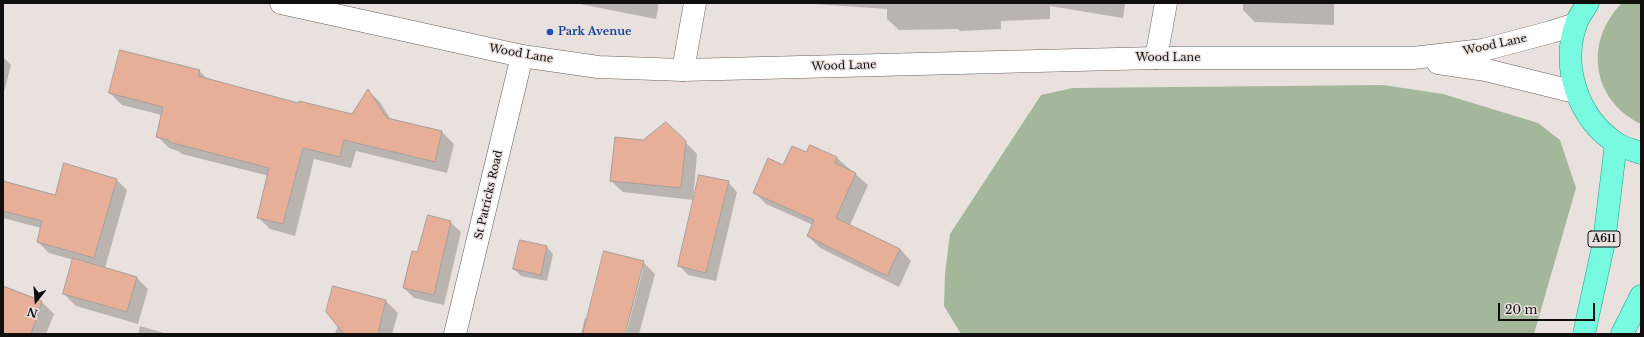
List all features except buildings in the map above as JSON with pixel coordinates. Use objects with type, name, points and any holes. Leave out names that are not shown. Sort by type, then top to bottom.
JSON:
[{"type":"main road","points":[[1588,3],[1576,24],[1570,59],[1576,92],[1591,121],[1616,143],[1641,153]]},
{"type":"main road","name":"A611","points":[[1584,334],[1604,242],[1616,143]]},
{"type":"main road","points":[[1622,334],[1641,296]]},
{"type":"street","name":"Wood Lane","points":[[281,3],[522,56],[598,67],[683,70],[1156,58],[1413,58],[1483,50],[1576,24]]},
{"type":"street","points":[[683,70],[695,3]]},
{"type":"street","points":[[1156,58],[1166,3]]},
{"type":"street","name":"St Patricks Road","points":[[455,334],[522,56]]},
{"type":"street","name":"Wood Lane","points":[[1413,58],[1486,70],[1576,92]]},
{"type":"green space","points":[[1622,3],[1641,3],[1641,124],[1624,113],[1612,100],[1603,85],[1598,69],[1598,52],[1602,35],[1610,18]]},
{"type":"green space","points":[[1383,85],[1443,94],[1538,123],[1560,140],[1576,188],[1534,334],[961,334],[944,306],[945,274],[950,234],[1041,95],[1073,88]]},
{"type":"place","name":"Park Avenue","points":[[550,32]]}]
